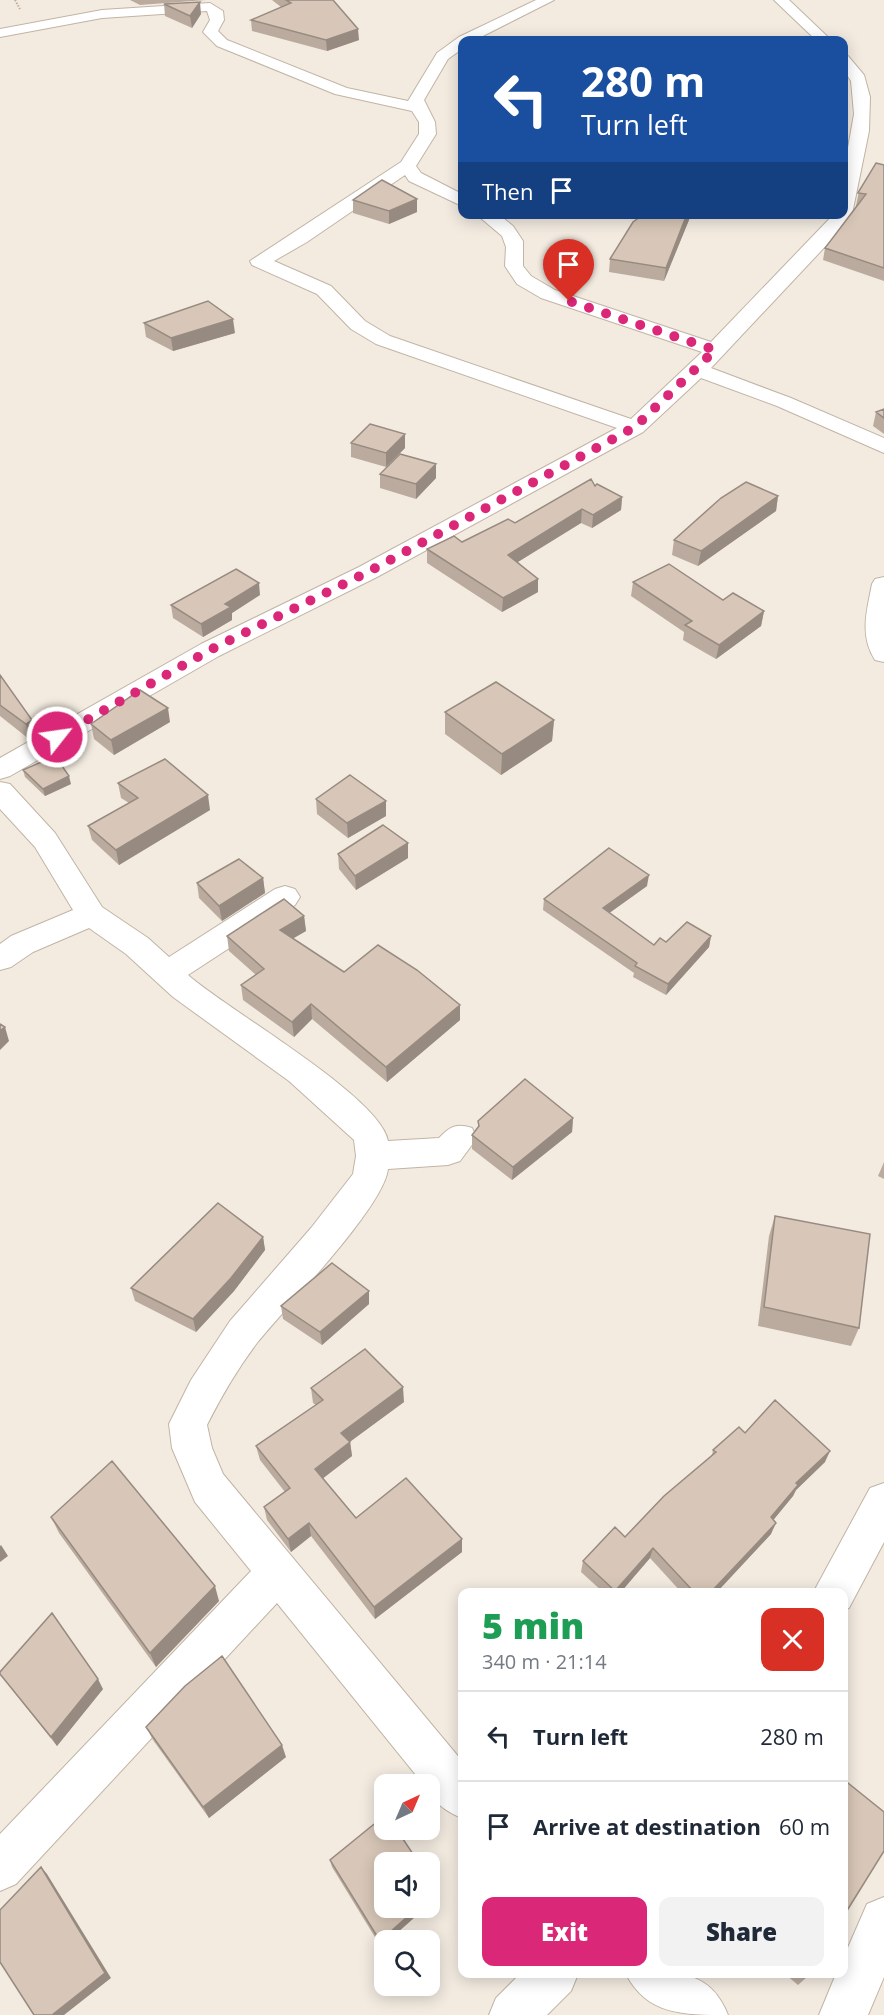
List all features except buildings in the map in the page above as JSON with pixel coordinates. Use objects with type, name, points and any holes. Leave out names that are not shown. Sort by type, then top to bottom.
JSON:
[{"type":"street","points":[[473,36],[547,0]]},
{"type":"street","points":[[781,0],[820,36]]},
{"type":"street","points":[[0,33],[28,26],[132,11],[212,3],[217,20],[210,32],[222,43],[315,82],[387,103],[416,107]]},
{"type":"street","points":[[458,45],[442,56],[416,100],[416,107],[427,122],[427,130],[421,148],[407,165],[301,238],[259,261],[324,290],[358,325],[382,340],[635,427]]},
{"type":"street","points":[[848,66],[859,80],[861,106],[860,138],[848,192]]},
{"type":"street","points":[[407,165],[414,177],[458,199]]},
{"type":"street","points":[[491,219],[511,235],[517,244],[514,266],[524,280],[548,294],[715,350]]},
{"type":"street","points":[[0,770],[210,650],[368,572],[635,427],[698,370],[757,305],[808,257],[842,219]]},
{"type":"street","points":[[698,370],[784,402],[884,446]]},
{"type":"street","points":[[884,584],[876,629],[884,654]]},
{"type":"street","points":[[0,791],[45,840],[91,915],[137,946],[184,989],[301,1072],[352,1116],[370,1136],[373,1156],[370,1178],[324,1239],[243,1334],[204,1392],[188,1424],[192,1448],[208,1488],[458,1791]]},
{"type":"street","points":[[167,973],[285,897]]},
{"type":"street","points":[[0,958],[22,944],[91,915]]},
{"type":"street","points":[[373,1156],[448,1151],[460,1138]]},
{"type":"street","points":[[837,1588],[884,1502]]},
{"type":"street","points":[[0,1868],[278,1572]]},
{"type":"street","points":[[843,2015],[884,1922]]},
{"type":"street","points":[[513,2015],[550,1978]]},
{"type":"street","points":[[655,1978],[704,2015]]},
{"type":"route","points":[[57,737],[210,650],[368,572],[562,464],[635,427],[698,370],[715,350],[569,301]]}]
